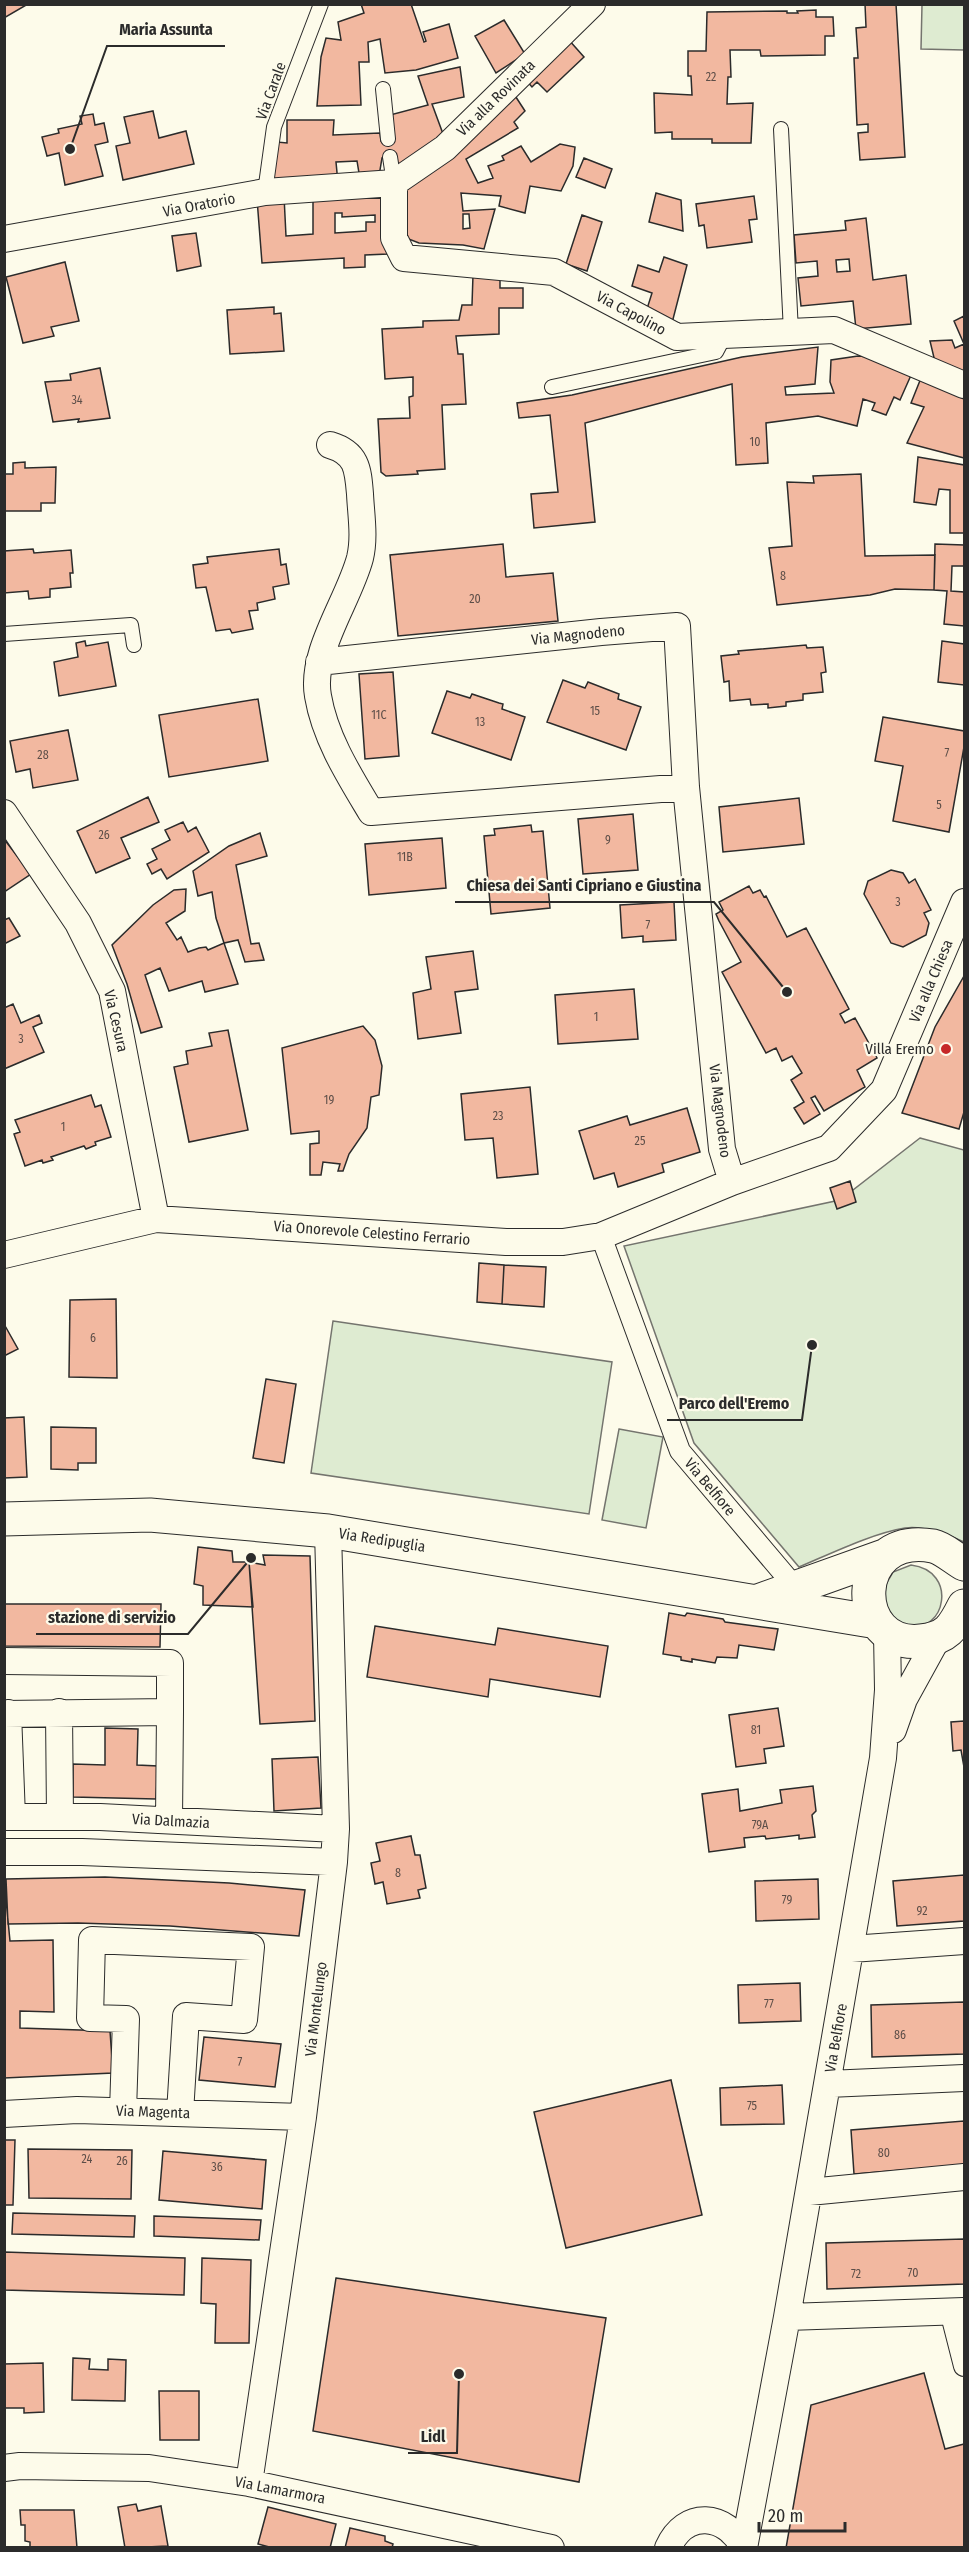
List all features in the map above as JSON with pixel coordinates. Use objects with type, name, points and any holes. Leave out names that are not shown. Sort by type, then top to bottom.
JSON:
[{"type":"main road","name":"Via Redipuglia","points":[[4,1519],[150,1515],[328,1531],[756,1601],[882,1628],[908,1642],[955,1626]]},
{"type":"main road","name":"Via Redipuglia","points":[[756,1601],[884,1556],[904,1545],[935,1546],[961,1567]]},
{"type":"main road","points":[[882,1628],[869,1605],[869,1583],[874,1568],[884,1556]]},
{"type":"street","name":"Via alla Rovinata","points":[[394,183],[445,148],[591,4]]},
{"type":"street","name":"Via Oratorio","points":[[4,239],[265,192],[394,183]]},
{"type":"street","name":"Via Capolino","points":[[394,183],[394,238],[404,258],[554,272],[677,337],[834,330],[964,385]]},
{"type":"street","points":[[330,445],[344,449],[352,457],[356,466],[359,481],[362,547],[356,572],[319,662],[318,695],[334,744],[371,812],[686,787]]},
{"type":"street","name":"Via Magnodeno","points":[[319,662],[676,626],[686,787],[722,1149],[732,1182]]},
{"type":"street","name":"Via Cesura","points":[[4,813],[78,923],[111,991],[156,1219]]},
{"type":"street","name":"Via alla Chiesa","points":[[732,1182],[829,1148],[884,1090],[964,902]]},
{"type":"street","name":"Via Onorevole Celestino Ferrario","points":[[4,1255],[156,1219],[506,1242],[563,1242],[601,1236],[732,1182]]},
{"type":"street","name":"Via Belfiore","points":[[601,1236],[680,1451],[795,1587]]},
{"type":"street","name":"Via Montelungo","points":[[249,2483],[303,2117],[334,1862],[336,1829],[328,1531]]},
{"type":"street","name":"Via Belfiore","points":[[883,1758],[904,1699],[955,1626]]},
{"type":"street","name":"Via Belfiore","points":[[744,2547],[788,2317],[883,1758],[888,1690],[882,1628]]},
{"type":"street","points":[[4,1661],[170,1663],[169,1820]]},
{"type":"street","points":[[59,1712],[60,1817]]},
{"type":"street","points":[[8,1817],[6,1714],[170,1712]]},
{"type":"street","name":"Via Dalmazia","points":[[8,1817],[169,1820],[336,1829]]},
{"type":"street","points":[[4,1852],[82,1852],[334,1862]]},
{"type":"street","points":[[123,2111],[126,2019],[90,2018],[92,1940],[251,1947],[244,2020],[186,2016],[180,2113]]},
{"type":"street","points":[[850,1950],[964,1941]]},
{"type":"street","points":[[828,2084],[964,2078]]},
{"type":"street","name":"Via Magenta","points":[[4,2115],[77,2110],[303,2117]]},
{"type":"street","points":[[809,2192],[964,2177]]},
{"type":"street","points":[[788,2317],[957,2311],[964,2366]]},
{"type":"street","name":"Via Lamarmora","points":[[4,2468],[20,2466],[148,2468],[249,2483],[551,2547]]},
{"type":"street","points":[[668,2547],[680,2529],[703,2520],[716,2521],[728,2526],[738,2535],[744,2547]]},
{"type":"lane","name":"Via Carale","points":[[265,192],[274,127],[321,4]]},
{"type":"lane","points":[[383,89],[388,139]]},
{"type":"lane","points":[[781,129],[791,332]]},
{"type":"lane","points":[[390,158],[394,183]]},
{"type":"lane","points":[[552,387],[716,352],[724,335]]},
{"type":"lane","points":[[4,634],[131,625],[134,645]]},
{"type":"green space","points":[[922,5],[964,5],[964,50],[921,49]]},
{"type":"green space","points":[[920,1138],[964,1150],[964,1542],[927,1529],[905,1528],[866,1539],[799,1567],[694,1443],[624,1246],[840,1200]]},
{"type":"green space","points":[[333,1321],[612,1362],[589,1514],[311,1473]]},
{"type":"green space","points":[[619,1429],[663,1437],[646,1528],[602,1520]]},
{"type":"green space","points":[[911,1565],[926,1570],[936,1578],[941,1589],[942,1601],[938,1612],[931,1621],[921,1626],[907,1625],[891,1619],[882,1591],[893,1572]]},
{"type":"building","points":[[4,4],[28,4],[4,18]]},
{"type":"building","points":[[361,4],[411,4],[424,42],[426,41],[423,32],[449,24],[458,58],[416,70],[385,73],[380,39],[368,42],[369,62],[359,62],[361,105],[317,106],[321,57],[326,38],[341,40],[338,22],[364,13]]},
{"type":"building","points":[[865,4],[896,4],[905,157],[860,160],[858,133],[868,132],[868,124],[857,125],[854,58],[858,58],[856,28],[866,27]]},
{"type":"building","points":[[816,10],[816,17],[833,17],[834,36],[825,36],[825,55],[761,56],[760,50],[730,50],[731,77],[728,77],[727,104],[753,103],[751,143],[712,143],[712,139],[672,139],[672,132],[655,133],[654,93],[692,95],[691,76],[688,76],[688,51],[706,51],[707,12],[787,11],[787,13],[798,13],[797,11]]},
{"type":"building","points":[[504,20],[525,54],[496,73],[475,36]]},
{"type":"building","points":[[568,39],[584,57],[547,92],[537,82],[532,87],[525,79]]},
{"type":"building","points":[[460,67],[464,97],[432,104],[446,142],[398,166],[396,156],[382,158],[379,176],[360,179],[357,161],[336,162],[338,183],[273,186],[277,142],[287,143],[287,120],[334,120],[333,135],[380,133],[381,141],[394,138],[390,115],[428,105],[418,76]]},
{"type":"building","points":[[512,91],[525,111],[514,122],[518,128],[466,159],[478,183],[493,178],[488,166],[504,160],[502,156],[521,146],[531,162],[560,144],[575,147],[573,166],[561,191],[530,186],[525,213],[499,206],[501,196],[461,193],[463,211],[495,209],[484,249],[463,245],[419,243],[406,238],[398,189]],"holes":[[[463,214],[469,214],[470,228],[463,229]]]},
{"type":"building","points":[[153,111],[159,138],[186,131],[194,164],[123,180],[116,146],[130,143],[124,117]]},
{"type":"building","points":[[93,114],[95,125],[104,123],[108,142],[95,145],[103,176],[65,185],[59,153],[47,156],[42,137],[59,133],[58,129],[82,124],[80,116]]},
{"type":"building","points":[[584,158],[612,169],[605,188],[576,177]]},
{"type":"building","points":[[384,189],[388,254],[365,255],[365,267],[344,268],[344,258],[262,263],[257,199],[284,196],[286,236],[313,234],[313,196]],"holes":[[[335,213],[342,213],[342,217],[375,215],[375,222],[366,222],[366,231],[335,233]]]},
{"type":"building","points":[[656,193],[681,200],[683,231],[649,222]]},
{"type":"building","points":[[754,196],[757,219],[749,220],[752,242],[707,248],[704,225],[699,226],[696,204]]},
{"type":"building","points":[[582,215],[602,222],[587,271],[566,264]]},
{"type":"building","points":[[866,218],[873,280],[906,275],[911,324],[856,329],[853,301],[801,306],[798,278],[818,276],[817,261],[796,263],[794,235],[846,230],[845,221]],"holes":[[[849,259],[850,271],[837,272],[836,260]]]},
{"type":"building","points":[[196,233],[201,266],[177,271],[172,236]]},
{"type":"building","points":[[664,257],[687,265],[672,323],[646,312],[652,293],[632,286],[638,265],[659,272]]},
{"type":"building","points":[[65,262],[79,321],[51,327],[54,336],[23,343],[6,277]]},
{"type":"building","points":[[473,275],[500,275],[500,288],[523,288],[523,308],[499,308],[499,334],[456,336],[458,354],[463,354],[466,404],[442,405],[445,469],[386,476],[381,472],[378,419],[410,418],[409,397],[413,396],[413,377],[385,379],[382,329],[423,327],[423,321],[459,320],[462,305],[472,305]]},
{"type":"building","points":[[274,307],[274,314],[281,313],[284,351],[230,354],[227,310]]},
{"type":"building","points":[[964,316],[964,344],[954,321]]},
{"type":"building","points":[[952,340],[955,348],[964,344],[964,373],[935,362],[930,341]]},
{"type":"building","points":[[818,347],[815,384],[785,387],[786,395],[834,393],[830,382],[831,360],[858,356],[871,357],[912,373],[900,400],[894,397],[886,415],[872,410],[875,403],[863,399],[857,426],[818,416],[766,423],[768,463],[736,465],[732,384],[585,423],[595,522],[534,528],[531,494],[558,492],[550,415],[519,418],[517,403],[572,395],[742,357]]},
{"type":"building","points":[[100,368],[110,418],[53,422],[45,382],[71,380],[70,374]]},
{"type":"building","points":[[921,378],[964,399],[964,458],[907,443],[924,407],[911,403]]},
{"type":"building","points":[[918,457],[964,465],[964,533],[950,533],[950,490],[939,489],[936,505],[914,502]]},
{"type":"building","points":[[25,462],[25,468],[56,467],[55,503],[41,503],[41,511],[4,511],[4,474],[13,474],[13,463]]},
{"type":"building","points":[[861,474],[865,556],[935,555],[934,590],[895,589],[870,595],[777,605],[769,548],[792,546],[787,482],[814,483],[813,476]]},
{"type":"building","points":[[503,544],[506,577],[553,573],[558,621],[398,636],[390,555]]},
{"type":"building","points":[[935,544],[964,545],[964,566],[952,566],[951,591],[964,592],[964,626],[944,624],[947,591],[934,590]]},
{"type":"building","points":[[33,549],[34,553],[71,550],[73,573],[70,573],[71,587],[50,589],[50,597],[29,599],[28,591],[4,593],[4,551]]},
{"type":"building","points":[[279,549],[281,565],[286,564],[289,584],[273,587],[275,599],[257,603],[258,610],[249,611],[253,629],[232,633],[230,629],[216,631],[206,587],[196,588],[193,565],[208,563],[207,557]]},
{"type":"building","points":[[85,641],[86,646],[108,642],[116,686],[59,696],[54,662],[78,657],[76,643]]},
{"type":"building","points":[[942,641],[964,644],[964,685],[938,682]]},
{"type":"building","points":[[806,645],[807,648],[823,647],[826,672],[821,673],[823,692],[803,694],[803,700],[786,702],[786,706],[768,708],[768,704],[751,705],[750,699],[730,701],[729,681],[724,682],[721,656],[739,654],[738,651]]},
{"type":"building","points":[[393,672],[399,756],[365,759],[359,674]]},
{"type":"building","points":[[563,680],[585,688],[588,682],[619,694],[618,699],[641,707],[626,750],[547,722]]},
{"type":"building","points":[[447,691],[470,698],[472,694],[503,704],[502,709],[525,717],[511,760],[432,733]]},
{"type":"building","points":[[258,699],[268,761],[169,777],[159,715]]},
{"type":"building","points":[[883,717],[964,731],[964,747],[949,832],[893,821],[903,766],[875,761]]},
{"type":"building","points":[[68,730],[78,780],[33,788],[30,769],[16,772],[10,741]]},
{"type":"building","points":[[148,797],[159,822],[121,838],[130,858],[96,873],[77,831]]},
{"type":"building","points":[[799,798],[804,844],[723,852],[719,807]]},
{"type":"building","points":[[633,814],[638,870],[583,874],[578,819]]},
{"type":"building","points":[[183,822],[188,832],[196,827],[209,852],[167,879],[161,869],[152,874],[147,864],[157,859],[152,849],[170,840],[165,830]]},
{"type":"building","points":[[531,825],[532,832],[543,831],[550,908],[491,914],[484,836],[495,835],[494,829]]},
{"type":"building","points":[[260,833],[267,856],[236,865],[251,944],[259,943],[264,960],[245,962],[238,940],[224,943],[216,918],[212,892],[198,896],[193,871],[229,846]]},
{"type":"building","points":[[442,838],[446,888],[369,895],[365,844]]},
{"type":"building","points":[[4,839],[31,874],[4,892]]},
{"type":"building","points":[[891,870],[903,873],[909,883],[915,879],[931,910],[924,913],[929,923],[926,935],[903,947],[891,943],[864,894],[868,881]]},
{"type":"building","points":[[749,886],[753,893],[760,890],[764,897],[766,896],[787,937],[806,928],[849,1009],[840,1014],[845,1023],[855,1018],[877,1058],[857,1070],[865,1087],[824,1111],[815,1096],[811,1098],[820,1114],[804,1124],[794,1108],[804,1102],[791,1080],[802,1073],[792,1056],[782,1061],[776,1048],[766,1053],[722,972],[741,962],[716,914],[723,910],[719,902]]},
{"type":"building","points":[[186,889],[185,911],[166,923],[177,940],[181,937],[188,952],[206,947],[208,950],[224,943],[238,984],[205,992],[202,981],[169,991],[160,968],[145,975],[162,1027],[141,1033],[127,984],[112,945],[153,905],[174,890]]},
{"type":"building","points":[[674,902],[676,940],[643,942],[643,936],[622,938],[620,905]]},
{"type":"building","points":[[9,918],[20,936],[4,944],[4,920]]},
{"type":"building","points":[[473,951],[478,989],[455,992],[461,1033],[418,1039],[413,993],[431,989],[426,957]]},
{"type":"building","name":"Villa Eremo","points":[[964,976],[964,1112],[959,1129],[902,1113],[935,1027]]},
{"type":"building","points":[[634,989],[638,1039],[558,1044],[555,995]]},
{"type":"building","points":[[13,1004],[21,1023],[39,1015],[42,1023],[33,1027],[44,1052],[4,1069],[4,1008]]},
{"type":"building","points":[[363,1026],[375,1040],[382,1066],[379,1095],[371,1097],[367,1128],[349,1154],[343,1171],[338,1171],[340,1164],[323,1162],[321,1175],[310,1175],[310,1144],[319,1143],[319,1131],[291,1134],[282,1048]]},
{"type":"building","points":[[228,1030],[248,1130],[189,1142],[174,1067],[188,1064],[186,1051],[212,1046],[209,1033]]},
{"type":"building","points":[[530,1087],[538,1174],[497,1178],[493,1138],[465,1140],[461,1094]]},
{"type":"building","points":[[91,1095],[95,1107],[101,1105],[111,1137],[95,1142],[96,1145],[86,1149],[84,1146],[51,1157],[53,1160],[43,1163],[42,1160],[25,1166],[14,1134],[20,1132],[15,1120]]},
{"type":"building","points":[[687,1108],[700,1152],[662,1164],[664,1172],[618,1187],[614,1173],[594,1179],[579,1131],[627,1116],[630,1125]]},
{"type":"building","points":[[850,1181],[856,1202],[837,1209],[830,1188]]},
{"type":"building","points":[[479,1263],[504,1265],[502,1304],[477,1302]]},
{"type":"building","points":[[504,1265],[546,1267],[544,1307],[502,1304]]},
{"type":"building","points":[[116,1299],[117,1378],[69,1377],[70,1300]]},
{"type":"building","points":[[4,1324],[18,1349],[4,1356]]},
{"type":"building","points":[[266,1379],[296,1384],[284,1463],[253,1458]]},
{"type":"building","points":[[24,1417],[27,1477],[4,1478],[4,1418]]},
{"type":"building","points":[[51,1427],[96,1428],[96,1463],[78,1463],[78,1470],[51,1469]]},
{"type":"building","points":[[198,1547],[232,1551],[233,1562],[249,1562],[253,1607],[203,1605],[203,1586],[194,1584]]},
{"type":"building","points":[[263,1555],[310,1556],[315,1721],[260,1724],[249,1562],[265,1565]]},
{"type":"building","points":[[4,1604],[161,1604],[160,1647],[4,1646]]},
{"type":"building","points":[[669,1613],[685,1616],[687,1613],[723,1619],[725,1622],[778,1629],[774,1650],[739,1645],[737,1658],[717,1657],[715,1663],[692,1659],[692,1662],[681,1660],[681,1657],[663,1654]]},
{"type":"building","points":[[375,1626],[495,1645],[498,1628],[608,1646],[600,1697],[490,1679],[488,1697],[367,1677]]},
{"type":"building","points":[[778,1708],[784,1746],[764,1749],[766,1763],[736,1767],[729,1715]]},
{"type":"building","points":[[964,1721],[964,1767],[961,1750],[953,1751],[951,1722]]},
{"type":"building","points":[[105,1728],[138,1729],[137,1765],[158,1766],[156,1799],[73,1797],[73,1764],[105,1765]]},
{"type":"building","points":[[318,1757],[321,1808],[274,1811],[272,1759]]},
{"type":"building","points":[[813,1786],[816,1811],[812,1815],[815,1837],[799,1839],[799,1835],[766,1839],[765,1836],[744,1838],[745,1847],[709,1852],[702,1794],[738,1789],[740,1811],[782,1803],[780,1790]]},
{"type":"building","points":[[411,1836],[415,1855],[420,1855],[426,1888],[418,1890],[420,1898],[387,1904],[383,1882],[375,1884],[371,1863],[380,1861],[376,1843]]},
{"type":"building","points":[[964,1875],[964,1921],[897,1926],[893,1881]]},
{"type":"building","points":[[105,1877],[229,1883],[305,1890],[299,1936],[170,1926],[78,1923],[8,1924],[6,1879]]},
{"type":"building","points":[[4,1879],[10,1941],[53,1940],[54,2012],[20,2011],[20,2028],[110,2031],[113,2073],[4,2078]]},
{"type":"building","points":[[818,1879],[819,1919],[756,1921],[755,1881]]},
{"type":"building","points":[[800,1983],[801,2021],[739,2023],[738,1985]]},
{"type":"building","points":[[964,2002],[964,2054],[872,2057],[871,2005]]},
{"type":"building","points":[[204,2037],[281,2044],[275,2087],[199,2080]]},
{"type":"building","points":[[671,2080],[702,2215],[566,2248],[534,2112]]},
{"type":"building","points":[[782,2085],[784,2124],[721,2125],[720,2088]]},
{"type":"building","points":[[964,2121],[964,2165],[854,2174],[851,2130]]},
{"type":"building","points":[[4,2140],[15,2140],[13,2205],[4,2205]]},
{"type":"building","points":[[28,2149],[132,2150],[131,2199],[29,2198]]},
{"type":"building","points":[[163,2151],[266,2160],[262,2209],[159,2200]]},
{"type":"building","points":[[13,2213],[135,2216],[134,2237],[12,2234]]},
{"type":"building","points":[[154,2216],[261,2220],[259,2240],[154,2236]]},
{"type":"building","points":[[964,2239],[964,2284],[827,2289],[826,2243]]},
{"type":"building","points":[[4,2252],[185,2258],[184,2295],[4,2290]]},
{"type":"building","points":[[202,2258],[251,2260],[249,2343],[215,2343],[216,2304],[201,2303]]},
{"type":"building","points":[[336,2278],[606,2318],[579,2482],[313,2431]]},
{"type":"building","points":[[73,2358],[90,2359],[89,2369],[108,2370],[108,2359],[126,2360],[125,2401],[72,2400]]},
{"type":"building","points":[[43,2363],[44,2412],[24,2413],[24,2408],[4,2408],[4,2364]]},
{"type":"building","points":[[924,2373],[945,2449],[964,2444],[964,2548],[786,2548],[811,2405]]},
{"type":"building","points":[[159,2391],[199,2391],[199,2440],[160,2440]]},
{"type":"building","points":[[136,2504],[138,2511],[161,2506],[168,2546],[125,2548],[118,2507]]},
{"type":"building","points":[[268,2507],[336,2524],[330,2548],[273,2548],[258,2544]]},
{"type":"building","points":[[20,2510],[74,2510],[77,2548],[30,2548],[30,2542],[25,2541],[25,2525],[21,2525]]},
{"type":"building","points":[[350,2528],[385,2536],[385,2541],[393,2544],[392,2548],[345,2548]]},
{"type":"place","name":"Maria Assunta","points":[[70,149]]},
{"type":"place","name":"Chiesa dei Santi Cipriano e Giustina","points":[[787,992]]},
{"type":"place","name":"Villa Eremo","points":[[946,1049]]},
{"type":"place","name":"Parco dell'Eremo","points":[[812,1345]]},
{"type":"place","name":"stazione di servizio","points":[[251,1558]]},
{"type":"place","name":"Lidl","points":[[459,2374]]}]
